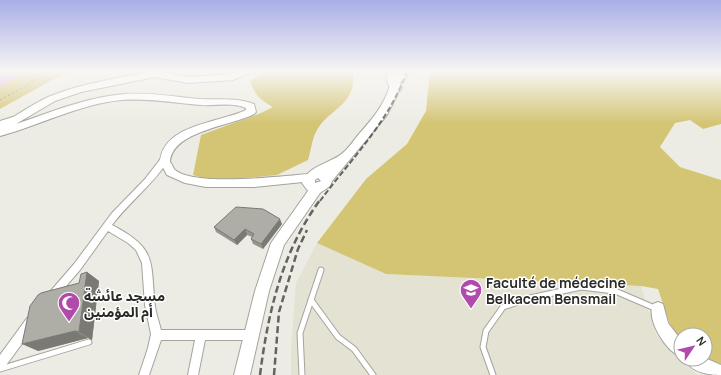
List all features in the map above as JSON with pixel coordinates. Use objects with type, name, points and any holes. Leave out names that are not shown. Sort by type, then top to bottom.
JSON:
[{"type":"main road","points":[[242,375],[262,291],[278,243],[317,180],[349,153],[384,112],[390,103],[394,88]]},
{"type":"street","points":[[0,132],[45,102],[64,95],[90,88]]},
{"type":"street","points":[[0,132],[93,102],[122,97],[146,97],[215,103],[238,102],[251,106],[251,112],[182,136],[169,148],[165,159],[148,181],[122,207],[106,226],[77,267],[41,309],[0,364]]},
{"type":"street","points":[[0,124],[26,114]]},
{"type":"street","points":[[165,159],[166,166],[170,172],[179,177],[203,182],[220,184],[317,180]]},
{"type":"street","points":[[106,226],[127,236],[139,248],[146,258],[149,272],[150,303],[157,336],[144,375]]},
{"type":"street","points":[[658,309],[659,319],[664,331],[673,341]]},
{"type":"street","points":[[193,375],[201,335]]},
{"type":"street","points":[[157,336],[252,335]]},
{"type":"street","points":[[706,367],[721,373]]},
{"type":"lane","points":[[302,375],[300,333],[322,270]]},
{"type":"lane","points":[[494,375],[483,347],[486,331],[503,307],[530,298],[581,287],[615,291],[658,309]]},
{"type":"lane","points":[[311,300],[338,337],[354,349],[373,375]]},
{"type":"lane","points":[[0,369],[89,342]]},
{"type":"path","points":[[0,100],[21,88]]},
{"type":"shaded area","points":[[0,88],[37,88],[0,109]]},
{"type":"shaded area","points":[[253,88],[352,88],[347,99],[322,122],[315,133],[308,160],[277,175],[214,181],[193,175],[201,135],[261,113],[273,107],[259,97]]},
{"type":"shaded area","points":[[428,88],[721,88],[721,124],[703,129],[690,120],[675,123],[660,147],[680,167],[721,180],[721,364],[713,362],[713,327],[673,327],[673,331],[658,289],[641,286],[386,274],[317,243],[366,179],[407,144],[426,111]]},
{"type":"shaded area","name":"Faculté de médecine Belkacem Bensmail","points":[[317,243],[386,274],[641,286],[656,334],[673,353],[673,367],[689,367],[698,375],[291,375],[291,351],[296,283]]},
{"type":"building","points":[[236,207],[263,209],[280,219],[261,244],[251,239],[254,234],[245,229],[234,240],[214,227]]},
{"type":"building","points":[[87,272],[79,332],[75,331],[22,344],[30,306],[38,295],[79,283],[81,274]]},
{"type":"railway","points":[[320,201],[380,123],[400,88]]},
{"type":"railway","points":[[260,375],[272,306],[286,262],[296,240],[320,200]]},
{"type":"railway","points":[[274,375],[279,312],[298,249],[307,230]]},
{"type":"place","name":"Faculté de médecine Belkacem Bensmail","points":[[471,310]]},
{"type":"place","name":"مسجد عائشة أم المؤمنين","points":[[69,322]]}]
